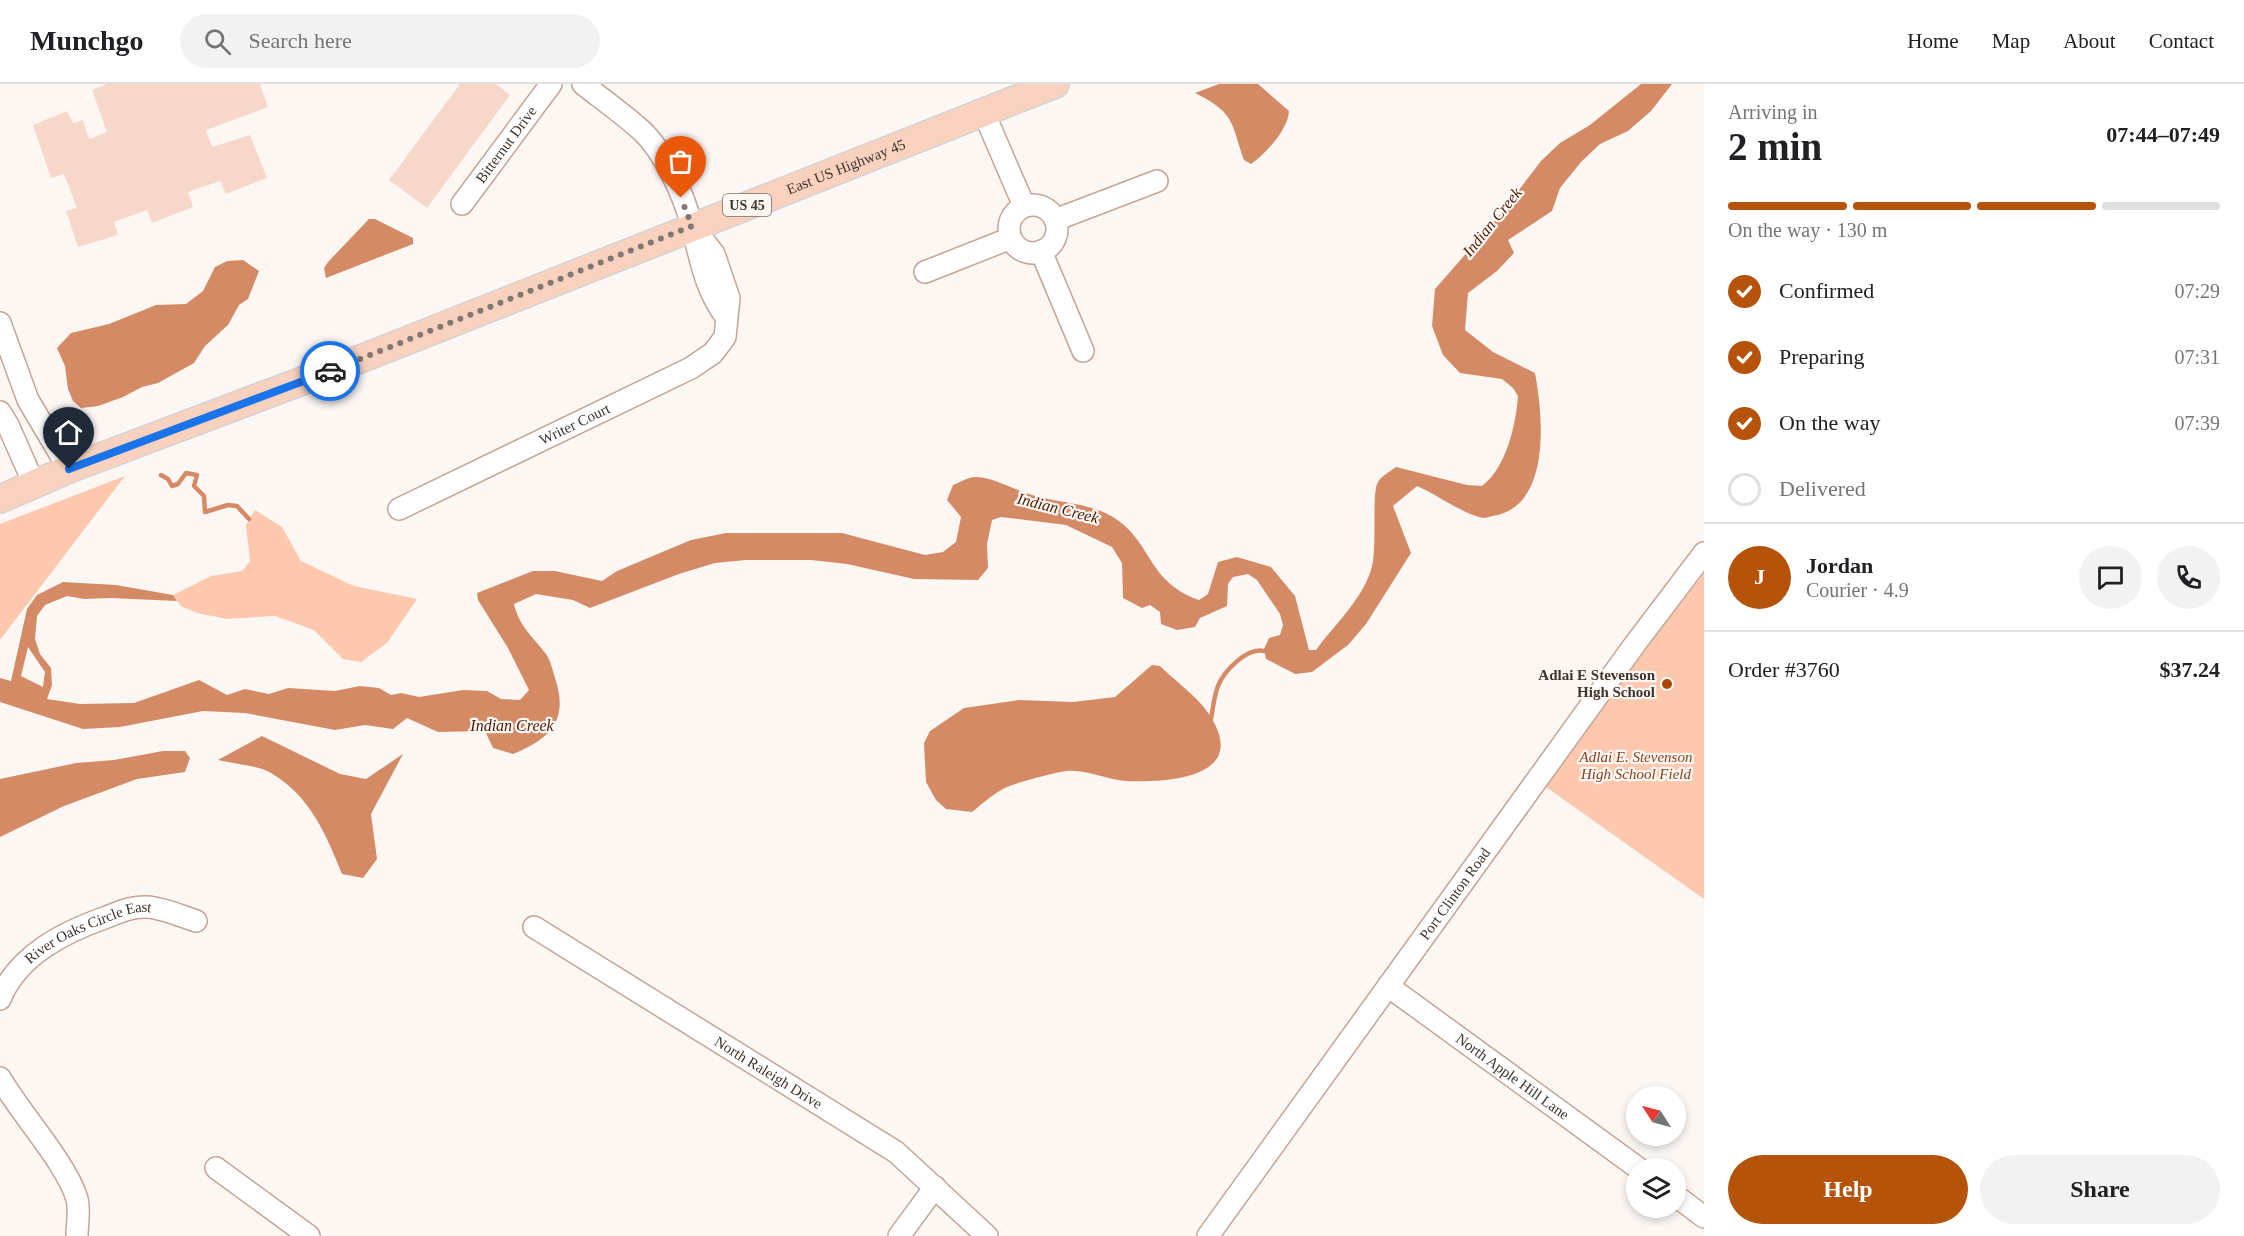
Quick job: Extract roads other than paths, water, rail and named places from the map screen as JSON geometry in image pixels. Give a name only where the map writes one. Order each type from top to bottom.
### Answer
[{"type":"main road","name":"East US Highway 45","points":[[0,499],[69,469],[363,358],[1054,84]]},
{"type":"street","name":"Bitternut Drive","points":[[462,204],[551,84]]},
{"type":"street","name":"Writer Court","points":[[399,509],[691,368],[713,353],[725,337],[726,317],[716,304],[698,259],[692,226],[667,165],[643,132],[583,84]]},
{"type":"street","points":[[984,113],[1024,206]]},
{"type":"street","points":[[1055,219],[1157,181]]},
{"type":"street","points":[[1038,205],[1046,208],[1055,219],[1056,236],[1052,243],[1041,251],[1030,253],[1022,250],[1011,238],[1009,223],[1017,210],[1024,206],[1038,205]]},
{"type":"street","points":[[925,272],[1011,238]]},
{"type":"street","points":[[1041,251],[1083,351]]},
{"type":"street","points":[[0,323],[28,400],[69,469]]},
{"type":"street","points":[[0,412],[9,425],[34,484]]},
{"type":"street","name":"Port Clinton Road","points":[[1208,1236],[1635,644],[1704,553]]},
{"type":"street","name":"River Oaks Circle East","points":[[0,999],[6,984],[30,957],[63,935],[94,921],[126,909],[147,907],[196,921]]},
{"type":"street","name":"North Raleigh Drive","points":[[534,927],[896,1152],[987,1236]]},
{"type":"street","name":"North Apple Hill Lane","points":[[1388,986],[1626,1159]]},
{"type":"street","points":[[0,1078],[14,1103],[63,1171],[77,1200],[76,1236]]},
{"type":"street","points":[[216,1168],[309,1236]]},
{"type":"street","points":[[899,1236],[935,1187]]},
{"type":"street","points":[[1686,1204],[1704,1217]]},
{"type":"water","points":[[1219,84],[1258,84],[1289,111],[1285,126],[1280,133],[1263,154],[1251,164],[1244,160],[1233,127],[1225,113],[1195,93]]},
{"type":"water","name":"Indian Creek","points":[[1641,84],[1672,84],[1651,111],[1628,131],[1600,144],[1581,162],[1560,188],[1552,211],[1508,240],[1514,253],[1497,271],[1468,293],[1465,330],[1493,352],[1535,373],[1541,433],[1535,475],[1527,493],[1515,507],[1498,515],[1484,518],[1469,513],[1417,486],[1393,506],[1411,553],[1366,624],[1348,645],[1312,672],[1295,674],[1266,659],[1264,649],[1269,638],[1280,635],[1283,625],[1280,614],[1257,580],[1248,574],[1233,577],[1228,584],[1227,606],[1200,618],[1195,627],[1177,630],[1161,624],[1160,612],[1150,605],[1142,608],[1123,598],[1122,563],[1112,547],[1066,525],[1001,517],[992,520],[987,544],[988,568],[978,580],[914,579],[847,564],[811,560],[746,560],[715,563],[679,574],[590,608],[573,600],[536,594],[514,604],[523,625],[549,660],[556,681],[560,707],[553,727],[546,735],[513,754],[493,748],[485,731],[438,732],[407,718],[393,729],[365,725],[335,730],[245,713],[203,711],[120,727],[83,729],[0,702],[0,678],[11,681],[27,609],[37,595],[63,582],[116,585],[173,595],[177,601],[84,599],[67,596],[45,605],[37,616],[35,639],[40,654],[51,668],[52,685],[47,699],[80,704],[134,703],[199,680],[227,695],[245,689],[269,694],[288,688],[335,691],[360,686],[379,688],[391,695],[401,693],[419,697],[463,690],[487,691],[501,699],[520,700],[529,690],[508,648],[478,600],[477,593],[533,571],[555,571],[602,581],[617,571],[691,540],[726,533],[842,533],[925,555],[943,552],[956,542],[961,517],[947,500],[953,485],[975,477],[989,479],[1043,498],[1099,510],[1109,515],[1130,531],[1170,584],[1199,600],[1208,594],[1218,562],[1237,557],[1271,567],[1295,596],[1309,650],[1316,650],[1354,602],[1367,581],[1373,561],[1376,488],[1381,478],[1396,467],[1467,485],[1482,486],[1503,457],[1515,420],[1518,396],[1513,388],[1502,379],[1460,373],[1443,355],[1432,326],[1435,289],[1499,216],[1541,161],[1560,143],[1590,125]],"holes":[[[28,647],[45,672],[43,687],[21,676]]]},
{"type":"water","points":[[369,219],[375,219],[413,238],[413,244],[326,278],[324,268],[328,262]]},
{"type":"water","points":[[243,260],[259,271],[248,299],[239,305],[228,325],[205,346],[194,363],[158,383],[142,387],[98,406],[81,408],[73,401],[68,389],[65,366],[57,348],[71,333],[109,324],[156,305],[186,304],[203,291],[215,267],[227,261]]},
{"type":"water","points":[[1152,665],[1160,666],[1196,698],[1206,710],[1218,732],[1220,749],[1214,762],[1202,771],[1185,777],[1145,781],[1126,781],[1074,771],[1062,772],[1005,788],[972,812],[946,809],[936,800],[926,782],[924,743],[930,731],[964,708],[1019,700],[1073,702],[1115,697]]},
{"type":"water","points":[[262,736],[340,774],[366,779],[403,754],[371,814],[377,859],[363,878],[342,874],[315,817],[285,782],[259,768],[218,760]]},
{"type":"water","points":[[163,751],[185,751],[190,758],[185,772],[137,779],[64,806],[0,837],[0,779],[76,763],[114,760]]},
{"type":"waterway","points":[[161,475],[168,479],[172,486],[178,484],[186,473],[197,475],[194,486],[204,496],[205,512],[228,505],[237,506],[249,519]]},
{"type":"waterway","points":[[1211,719],[1217,690],[1225,674],[1244,656],[1264,651]]},
{"type":"place","name":"Adlai E Stevenson High School","points":[[1667,684]]},
{"type":"park label","name":"Adlai E. Stevenson High School Field","points":[[1636,766]]}]
